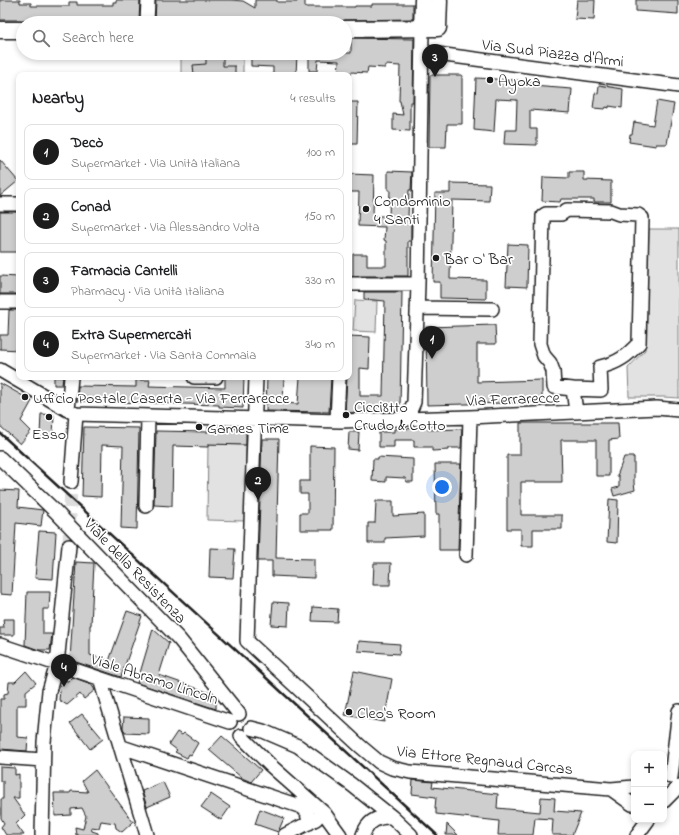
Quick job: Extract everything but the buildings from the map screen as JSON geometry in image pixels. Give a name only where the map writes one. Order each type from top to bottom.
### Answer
[{"type":"main road","points":[[422,29],[423,0]]},
{"type":"main road","points":[[352,29],[438,28],[439,0]]},
{"type":"main road","points":[[0,30],[16,30]]},
{"type":"street","points":[[147,16],[148,0]]},
{"type":"street","points":[[422,52],[438,28]]},
{"type":"street","points":[[402,419],[411,409],[414,402],[418,284],[422,29]]},
{"type":"street","name":"Via Sud Piazza d'Armi","points":[[422,52],[679,86]]},
{"type":"street","points":[[0,204],[16,204]]},
{"type":"street","points":[[567,210],[612,211],[619,214],[638,215],[642,218],[639,343],[626,357],[609,365],[600,367],[600,390],[573,389],[554,387],[553,371],[550,363],[544,356],[540,344],[543,216],[546,214],[561,214],[567,210]]},
{"type":"street","points":[[352,284],[418,284]]},
{"type":"street","points":[[0,302],[16,302]]},
{"type":"street","points":[[417,308],[492,309]]},
{"type":"street","name":"Via Ferrarecce","points":[[0,370],[16,379]]},
{"type":"street","name":"Via Ferrarecce","points":[[17,380],[72,412],[148,416],[336,420],[470,417],[657,408],[679,410]]},
{"type":"street","points":[[71,380],[71,482]]},
{"type":"street","points":[[256,380],[256,419]]},
{"type":"street","points":[[336,420],[339,380]]},
{"type":"street","points":[[573,389],[576,412]]},
{"type":"street","points":[[414,402],[426,418]]},
{"type":"street","points":[[146,506],[148,416]]},
{"type":"street","points":[[466,555],[470,417]]},
{"type":"street","name":"Via Ettore Regnaud Carcas","points":[[256,419],[247,641],[360,746],[380,762],[392,768],[410,772],[611,789],[631,787]]},
{"type":"street","name":"Viale della Resistenza","points":[[0,458],[55,511],[179,639],[235,718]]},
{"type":"street","points":[[42,835],[44,742],[49,691],[69,546]]},
{"type":"street","name":"Viale Abramo Lincoln","points":[[0,648],[54,659],[100,678],[235,718]]},
{"type":"street","points":[[100,678],[122,747],[147,835]]},
{"type":"street","points":[[667,793],[673,779],[679,710]]},
{"type":"street","points":[[241,736],[247,734],[251,728],[248,718],[242,714],[235,718],[230,725],[232,731],[237,736],[241,736],[270,765],[350,835]]},
{"type":"street","points":[[251,728],[263,731],[298,746],[352,785],[392,817],[411,835]]},
{"type":"street","points":[[122,747],[302,807],[307,812],[310,823]]},
{"type":"street","points":[[0,757],[44,760]]},
{"type":"street","points":[[611,789],[631,802]]},
{"type":"street","points":[[285,835],[310,823],[324,813]]},
{"type":"street","points":[[324,813],[340,835]]},
{"type":"street","points":[[363,835],[370,822],[383,816],[392,817]]},
{"type":"street","points":[[636,823],[637,835]]},
{"type":"street","points":[[637,835],[646,823]]},
{"type":"shaded area","points":[[181,60],[243,60],[243,72],[181,72]]},
{"type":"shaded area","points":[[649,229],[679,229],[679,398],[629,397],[628,368],[645,350]]},
{"type":"shaded area","points":[[355,300],[377,301],[376,332],[353,331]]},
{"type":"shaded area","points":[[208,444],[246,445],[245,521],[207,520]]},
{"type":"tunnel","points":[[69,546],[71,482]]},
{"type":"railway","points":[[0,433],[437,835]]},
{"type":"place","name":"Farmacia Cantelli","points":[[435,77]]},
{"type":"place","name":"Ayoka","points":[[490,80]]},
{"type":"place","name":"Condominio 4 Santi","points":[[366,209]]},
{"type":"place","name":"Bar O' Bar","points":[[436,258]]},
{"type":"place","name":"Decò","points":[[432,359]]},
{"type":"place","name":"Ufficio Postale Caserta - Via Ferrarecce","points":[[25,397]]},
{"type":"place","name":"Cicci8tto Crudo & Cotto","points":[[346,415]]},
{"type":"place","name":"Esso","points":[[49,417]]},
{"type":"place","name":"Games Time","points":[[199,427]]},
{"type":"place","name":"Conad","points":[[258,500]]},
{"type":"place","name":"Extra Supermercati","points":[[64,687]]},
{"type":"place","name":"Cleo's Room","points":[[349,712]]}]
